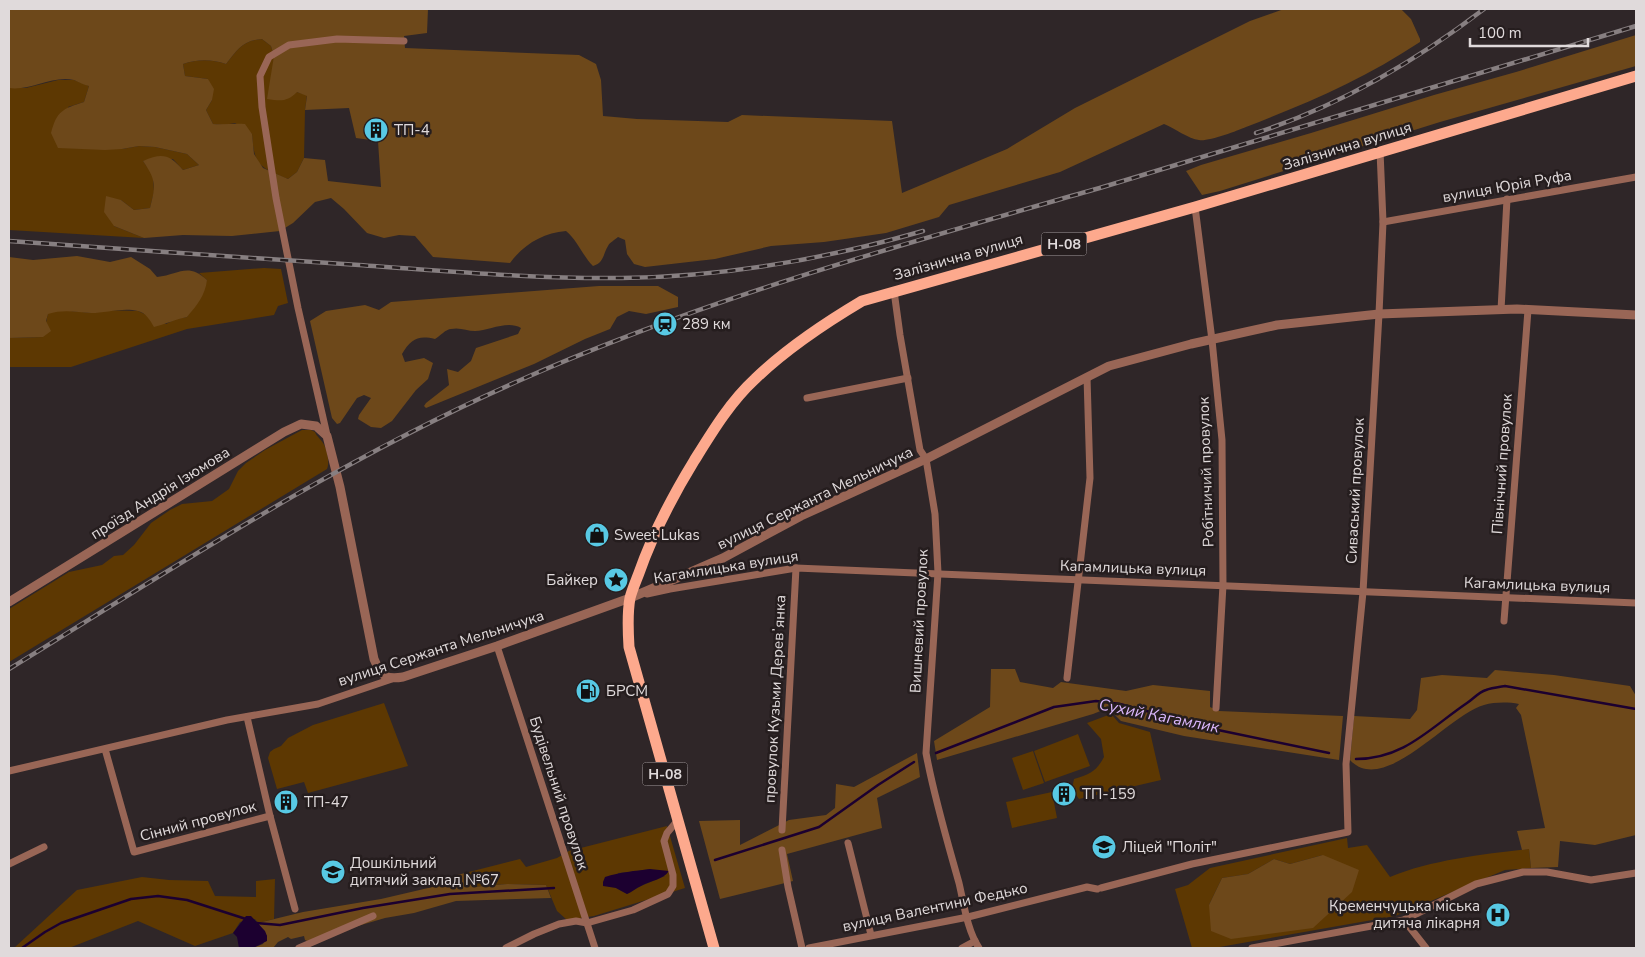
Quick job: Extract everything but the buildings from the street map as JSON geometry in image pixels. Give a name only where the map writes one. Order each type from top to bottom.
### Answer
[{"type":"main road","name":"Залізнична вулиця","points":[[630,598],[657,526],[673,495],[730,406],[755,378],[795,346],[862,301],[1195,207],[1636,76]]},
{"type":"main road","name":"Н-08","points":[[630,598],[627,623],[629,647],[714,948]]},
{"type":"street","points":[[392,679],[383,676],[374,659],[340,487],[327,436],[276,198],[262,107],[260,76],[269,57],[289,45],[338,39],[404,41]]},
{"type":"street","name":"Сиваський провулок","points":[[1348,832],[1346,764],[1363,592],[1379,314],[1383,222],[1380,151]]},
{"type":"street","name":"вулиця Юрія Руфа","points":[[1383,222],[1636,177]]},
{"type":"street","points":[[1501,310],[1507,200]]},
{"type":"street","name":"Робітничий провулок","points":[[1195,207],[1212,340],[1222,440],[1223,586],[1216,708]]},
{"type":"street","name":"Вишневий провулок","points":[[894,291],[920,450],[926,460],[935,514],[938,574],[926,753],[974,941],[980,948]]},
{"type":"street","name":"вулиця Сержанта Мельничука","points":[[9,771],[247,717],[318,704],[497,646],[630,598],[723,558],[801,516],[926,460],[1109,366],[1276,325],[1379,314],[1528,310],[1636,315]]},
{"type":"street","name":"Північний провулок","points":[[1504,621],[1528,310]]},
{"type":"street","points":[[1067,678],[1090,478],[1087,377]]},
{"type":"street","points":[[807,398],[908,378]]},
{"type":"street","name":"проїзд Андрія Ізюмова","points":[[9,602],[284,432],[301,424],[316,426],[327,436]]},
{"type":"street","name":"Кагамлицька вулиця","points":[[630,598],[670,588],[796,568],[1636,603]]},
{"type":"street","name":"провулок Кузьми Деревʼянка","points":[[782,830],[796,568]]},
{"type":"street","name":"Будівельний провулок","points":[[497,646],[595,948]]},
{"type":"street","name":"Сінний провулок","points":[[247,717],[270,816],[295,908]]},
{"type":"street","name":"Сінний провулок","points":[[105,749],[134,852],[270,816]]},
{"type":"street","points":[[506,948],[559,924],[576,921],[587,923],[633,910],[668,894],[672,891],[673,875],[664,841],[667,832],[678,820]]},
{"type":"street","name":"вулиця Валентини Федько","points":[[808,948],[968,917],[1063,892],[1087,887],[1099,888],[1192,864],[1348,832]]},
{"type":"street","points":[[848,843],[871,935]]},
{"type":"street","points":[[9,864],[44,847]]},
{"type":"street","points":[[782,850],[788,887],[802,948]]},
{"type":"street","points":[[1252,948],[1404,920],[1476,884],[1523,872],[1547,872],[1591,880],[1636,873]]},
{"type":"street","points":[[298,948],[373,916]]},
{"type":"street","points":[[1404,920],[1426,948]]},
{"type":"street","points":[[962,948],[974,941]]},
{"type":"shaded area","points":[[9,9],[428,9],[427,33],[404,36],[405,48],[579,55],[596,64],[601,80],[603,116],[728,122],[742,115],[892,121],[902,193],[1007,149],[1075,108],[1250,21],[1284,9],[1401,9],[1411,19],[1420,39],[1420,42],[1357,79],[1291,109],[1222,136],[1199,140],[1191,138],[1164,124],[1060,172],[949,205],[939,217],[886,233],[824,242],[771,246],[715,259],[645,267],[634,264],[627,254],[625,240],[618,237],[609,245],[599,263],[593,266],[566,231],[550,234],[528,245],[510,263],[433,257],[415,236],[399,235],[384,238],[367,233],[331,198],[315,202],[293,223],[280,231],[232,236],[183,235],[144,238],[114,226],[104,212],[106,196],[121,200],[134,210],[150,208],[154,183],[143,161],[160,156],[174,161],[183,170],[199,165],[187,154],[155,147],[139,146],[105,150],[58,148],[51,133],[58,115],[65,109],[84,102],[89,86],[66,79],[25,87],[9,88]],"holes":[[[262,39],[271,46],[274,56],[267,99],[284,100],[297,92],[307,96],[305,110],[349,108],[356,138],[378,141],[381,187],[328,181],[325,160],[304,158],[297,172],[288,179],[263,168],[254,154],[252,134],[245,124],[213,124],[206,110],[212,100],[214,89],[208,79],[185,76],[183,64],[204,60],[226,64],[241,47],[255,40]]]},
{"type":"shaded area","points":[[1636,35],[1636,66],[1440,122],[1220,191],[1202,195],[1186,171],[1201,165]]},
{"type":"shaded area","points":[[262,39],[271,46],[274,56],[297,92],[307,95],[304,158],[297,172],[288,179],[260,164],[255,153],[252,134],[235,123],[213,124],[206,110],[212,100],[208,79],[185,76],[183,64],[204,60],[226,64],[237,50],[245,44]]},
{"type":"shaded area","points":[[58,80],[74,80],[89,86],[84,102],[68,107],[89,149],[155,147],[187,154],[199,165],[183,170],[173,159],[143,161],[153,175],[154,192],[150,208],[134,210],[121,200],[114,226],[144,238],[9,230],[9,88],[26,88]]},
{"type":"shaded area","points":[[77,256],[110,262],[131,257],[150,269],[157,277],[183,271],[194,272],[207,280],[206,286],[200,300],[187,317],[154,327],[146,315],[132,310],[91,313],[70,311],[48,314],[46,321],[51,331],[43,337],[9,338],[9,257],[33,260]]},
{"type":"shaded area","points":[[264,268],[281,269],[288,303],[278,306],[274,315],[187,329],[71,367],[9,367],[9,338],[43,337],[48,313],[59,310],[93,313],[104,310],[138,311],[166,324],[176,319],[187,317],[207,280],[199,273]]},
{"type":"shaded area","points":[[599,286],[658,286],[678,297],[678,307],[646,314],[629,311],[617,317],[610,329],[534,364],[426,408],[424,406],[426,403],[449,385],[447,369],[458,372],[471,361],[476,348],[518,334],[521,328],[504,325],[480,331],[454,329],[447,330],[435,339],[419,338],[412,342],[402,354],[405,362],[424,358],[433,363],[428,379],[416,390],[392,421],[381,428],[371,427],[358,419],[371,398],[364,395],[357,398],[340,423],[337,424],[332,418],[310,321],[326,311],[365,305],[379,310],[391,302]]},
{"type":"shaded area","points":[[302,430],[315,432],[323,443],[328,456],[327,469],[9,662],[9,609],[69,572],[102,565],[114,556],[123,555],[134,545],[151,523],[170,510],[182,504],[212,501],[229,489],[238,471],[246,463],[265,450]]},
{"type":"shaded area","points":[[991,669],[1015,669],[1020,682],[1053,688],[1061,682],[1126,691],[1153,685],[1210,691],[1210,707],[1219,711],[1343,716],[1339,760],[1184,736],[1121,721],[1108,708],[937,760],[934,741],[990,707]]},
{"type":"shaded area","points":[[1495,670],[1554,675],[1630,686],[1636,696],[1636,835],[1595,845],[1560,841],[1558,867],[1531,868],[1529,849],[1522,850],[1517,831],[1545,828],[1521,715],[1516,708],[1519,704],[1493,703],[1470,711],[1417,750],[1398,761],[1380,768],[1364,769],[1350,760],[1354,716],[1410,719],[1417,710],[1421,678],[1442,675],[1487,678]]},
{"type":"shaded area","points":[[384,703],[408,766],[308,793],[304,782],[277,789],[268,758],[270,752],[281,746],[288,738],[313,725]]},
{"type":"shaded area","points":[[1111,714],[1119,723],[1150,732],[1161,780],[1079,799],[1072,789],[1074,779],[1092,772],[1104,757],[1101,739],[1087,723]]},
{"type":"shaded area","points":[[1078,734],[1090,766],[1045,782],[1034,751]]},
{"type":"shaded area","points":[[1033,751],[1044,783],[1023,790],[1012,758]]},
{"type":"shaded area","points":[[917,753],[920,777],[877,798],[882,828],[787,854],[793,881],[720,899],[699,821],[740,820],[740,845],[789,820],[826,815],[835,808],[836,784],[854,787]]},
{"type":"shaded area","points":[[1052,792],[1057,818],[1012,828],[1006,802]]},
{"type":"shaded area","points":[[667,826],[685,888],[594,916],[567,920],[557,911],[546,885],[507,884],[472,887],[465,873],[520,859],[526,867],[557,858],[569,851]],"holes":[[[650,869],[665,876],[627,894],[616,888],[618,873]]]},
{"type":"shaded area","points":[[1347,838],[1348,848],[1367,845],[1390,877],[1440,862],[1529,849],[1531,868],[1505,870],[1395,916],[1214,948],[1192,948],[1175,889],[1188,885],[1210,868]],"holes":[[[1323,855],[1209,905],[1222,878],[1248,874],[1274,859],[1290,864]]]},
{"type":"shaded area","points":[[1323,855],[1359,870],[1352,892],[1313,928],[1231,939],[1211,931],[1209,905],[1222,878],[1248,874],[1274,859],[1290,864]]},
{"type":"shaded area","points":[[650,869],[669,871],[664,876],[627,894],[616,888],[603,886],[605,877]]},
{"type":"shaded area","points":[[465,873],[473,887],[507,884],[546,885],[551,898],[456,901],[414,913],[385,918],[307,941],[304,936],[291,939],[288,937],[278,942],[273,948],[253,948],[263,944],[267,936],[258,923],[303,912],[381,899],[441,885],[441,879]]},
{"type":"shaded area","points":[[142,877],[208,881],[215,896],[256,897],[256,881],[275,879],[274,919],[258,923],[255,919],[240,922],[233,933],[195,946],[138,921],[69,948],[14,948],[77,890]]},
{"type":"shaded area","points":[[246,916],[251,916],[265,931],[267,941],[253,948],[239,948],[237,937],[233,933]]},
{"type":"waterway","name":"Сухий Кагамлик","points":[[1356,759],[1373,758],[1402,748],[1428,732],[1481,692],[1488,689],[1505,686],[1636,709]]},
{"type":"waterway","name":"Сухий Кагамлик","points":[[936,753],[1054,707],[1096,701],[1120,704],[1218,730],[1329,753]]},
{"type":"waterway","name":"Сухий Кагамлик","points":[[715,860],[819,827],[914,762]]},
{"type":"waterway","name":"Сухий Кагамлик","points":[[256,923],[280,925],[363,908],[450,894],[554,888]]},
{"type":"waterway","name":"Сухий Кагамлик","points":[[22,948],[61,923],[131,899],[158,896],[187,900],[246,919]]},
{"type":"railway","points":[[1256,133],[1317,110],[1347,96],[1431,47],[1484,9]]},
{"type":"railway","points":[[9,669],[195,554],[321,481],[450,413],[516,382],[588,352],[660,324],[806,274],[1636,26]]},
{"type":"railway","points":[[9,241],[491,274],[622,278],[698,274],[774,265],[849,250],[923,231]]},
{"type":"place","name":"ТП-4","points":[[376,130]]},
{"type":"place","name":"289 км","points":[[665,324]]},
{"type":"place","name":"Sweet Lukas","points":[[597,535]]},
{"type":"place","name":"Байкер","points":[[616,580]]},
{"type":"place","name":"БРСМ","points":[[588,691]]},
{"type":"place","name":"ТП-159","points":[[1064,794]]},
{"type":"place","name":"ТП-47","points":[[286,802]]},
{"type":"place","name":"Ліцей \"Політ\"","points":[[1104,847]]},
{"type":"place","name":"Дошкільний дитячий заклад №67","points":[[333,872]]},
{"type":"place","name":"Кременчуцька міська дитяча лікарня","points":[[1498,915]]}]
